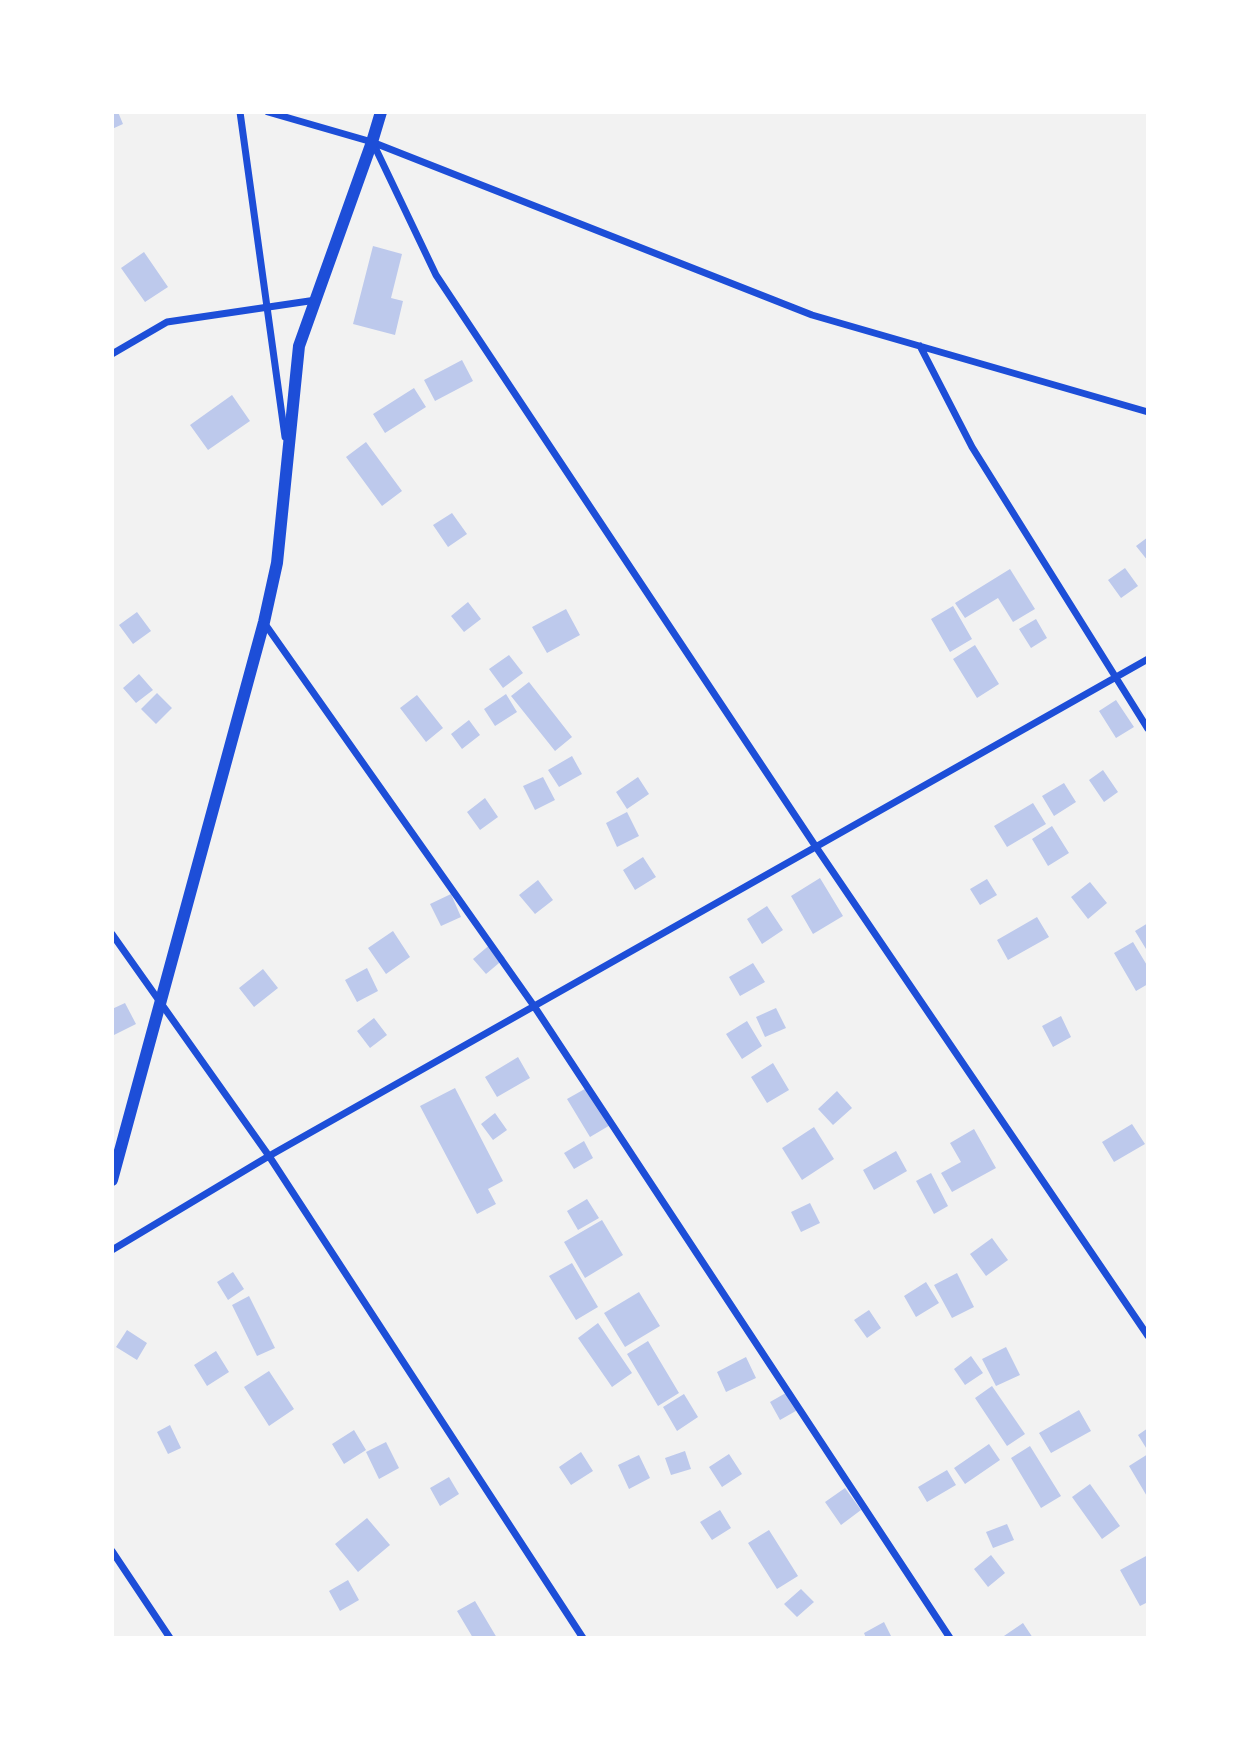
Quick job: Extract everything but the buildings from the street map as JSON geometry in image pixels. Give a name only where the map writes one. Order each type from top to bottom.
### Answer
[{"type":"street","points":[[240,112],[288,455]]},
{"type":"street","points":[[268,112],[372,142],[812,315],[1148,412]]},
{"type":"street","points":[[112,1180],[264,622],[277,562],[299,346],[381,112]]},
{"type":"street","points":[[372,142],[436,275],[816,847],[1148,1336]]},
{"type":"street","points":[[112,354],[167,322],[316,300]]},
{"type":"street","points":[[920,346],[972,447],[1148,729]]},
{"type":"street","points":[[264,622],[534,1006],[950,1638]]},
{"type":"street","points":[[112,1250],[268,1156],[1148,659]]},
{"type":"street","points":[[112,934],[268,1156],[583,1638]]},
{"type":"street","points":[[112,1551],[170,1638]]}]
